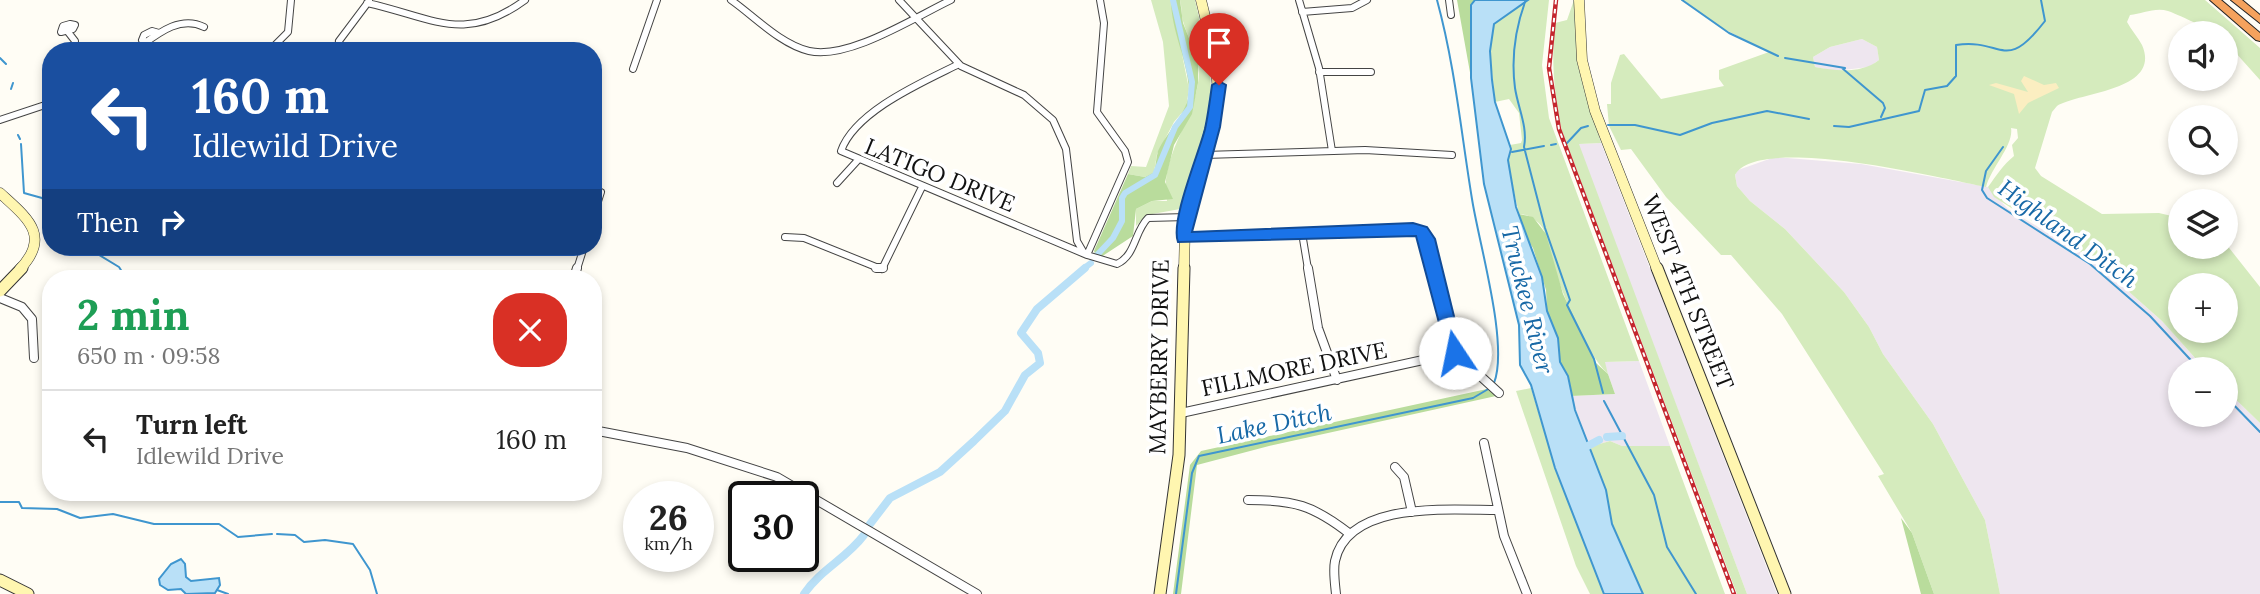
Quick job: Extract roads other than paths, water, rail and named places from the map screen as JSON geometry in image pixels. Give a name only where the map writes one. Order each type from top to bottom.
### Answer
[{"type":"highway","points":[[2215,0],[2260,38]]},
{"type":"highway","points":[[2236,0],[2260,20]]},
{"type":"main road","name":"MAYBERRY DRIVE","points":[[1160,594],[1178,470],[1184,238],[1187,217],[1215,117],[1219,85],[1201,0]]},
{"type":"main road","name":"WEST 4TH STREET","points":[[1579,0],[1582,60],[1595,111],[1785,594]]},
{"type":"main road","points":[[0,193],[31,221],[36,235],[29,260],[0,291]]},
{"type":"main road","points":[[0,580],[26,594]]},
{"type":"street","points":[[278,42],[288,32],[291,0]]},
{"type":"street","points":[[339,41],[368,1],[444,26],[461,27],[496,20],[525,0]]},
{"type":"street","points":[[633,69],[657,0]]},
{"type":"street","points":[[731,0],[800,47],[818,52],[852,44],[951,0]]},
{"type":"street","points":[[899,0],[959,64],[1024,95],[1047,114],[1057,127],[1066,149],[1077,241],[1087,255]]},
{"type":"street","points":[[1087,255],[1128,162],[1125,151],[1097,112],[1104,23],[1100,0]]},
{"type":"street","points":[[1298,0],[1320,72],[1332,151]]},
{"type":"street","points":[[1302,12],[1352,8],[1367,0]]},
{"type":"street","points":[[1449,0],[1451,15]]},
{"type":"street","points":[[148,42],[142,40],[144,35],[152,31],[159,33],[184,23],[197,22],[204,27]]},
{"type":"street","points":[[68,32],[75,42]]},
{"type":"street","name":"LATIGO DRIVE","points":[[959,64],[892,100],[846,138],[841,151],[1105,262],[1124,261],[1134,250],[1142,225],[1147,219],[1187,217]]},
{"type":"street","points":[[1320,72],[1371,72]]},
{"type":"street","points":[[0,120],[42,106]]},
{"type":"street","points":[[1205,155],[1332,151],[1452,155]]},
{"type":"street","points":[[837,183],[858,160]]},
{"type":"street","points":[[785,237],[804,238],[882,270],[922,187]]},
{"type":"street","points":[[1184,238],[1422,231],[1427,239],[1455,353],[1499,393]]},
{"type":"street","points":[[1302,233],[1318,328],[1337,380]]},
{"type":"street","points":[[0,298],[22,305],[32,314],[35,327],[34,358]]},
{"type":"street","name":"FILLMORE DRIVE","points":[[1181,412],[1455,353]]},
{"type":"street","points":[[602,431],[685,445],[749,465],[777,477],[977,594]]},
{"type":"street","points":[[1484,443],[1497,510],[1510,555],[1527,594]]},
{"type":"street","points":[[1395,467],[1404,477],[1412,512]]},
{"type":"street","points":[[1248,500],[1306,503],[1321,510],[1350,534]]},
{"type":"street","points":[[1336,594],[1335,562],[1350,534],[1359,525],[1380,515],[1497,510]]},
{"type":"water","name":"Truckee River","points":[[1475,0],[1528,0],[1494,24],[1490,51],[1495,102],[1511,149],[1508,160],[1516,207],[1542,277],[1547,311],[1558,338],[1560,362],[1568,376],[1575,410],[1606,490],[1612,524],[1643,594],[1604,594],[1555,468],[1531,385],[1520,365],[1519,325],[1484,184],[1471,78],[1471,5]]},
{"type":"water","points":[[181,559],[185,564],[186,577],[191,581],[219,578],[220,585],[215,593],[186,594],[181,589],[168,590],[160,585],[159,579],[171,564]]},
{"type":"waterway","points":[[1097,255],[1113,238],[1122,221],[1122,198],[1125,193],[1155,175],[1175,127],[1190,107],[1192,82],[1173,0]]},
{"type":"waterway","name":"Lake Ditch","points":[[1437,0],[1453,74],[1472,199],[1491,293],[1498,344],[1498,366],[1494,383]]},
{"type":"waterway","name":"Highland Ditch","points":[[1682,0],[1729,33],[1778,56]]},
{"type":"waterway","points":[[1834,126],[1849,127],[1919,111],[1925,90],[1947,86],[1956,76],[1956,45],[1972,44],[2003,50],[2021,46],[2045,21],[2041,0]]},
{"type":"waterway","points":[[1525,2],[1516,34],[1513,66],[1525,132],[1525,150]]},
{"type":"waterway","points":[[0,58],[6,64]]},
{"type":"waterway","name":"Highland Ditch","points":[[1785,58],[1845,68]]},
{"type":"waterway","points":[[1842,68],[1883,103],[1885,108],[1881,117]]},
{"type":"waterway","points":[[11,89],[13,83]]},
{"type":"waterway","points":[[1608,125],[1635,125],[1680,135],[1712,123],[1767,111],[1809,119]]},
{"type":"waterway","points":[[1567,143],[1581,128],[1588,126]]},
{"type":"waterway","points":[[18,135],[20,139]]},
{"type":"waterway","points":[[21,144],[24,193],[42,198]]},
{"type":"waterway","points":[[1551,145],[1556,144]]},
{"type":"waterway","points":[[1525,150],[1544,146]]},
{"type":"waterway","name":"Highland Ditch","points":[[2003,147],[1986,171],[1982,190],[1987,198],[2090,264],[2150,316],[2188,357]]},
{"type":"waterway","points":[[1512,152],[1525,150]]},
{"type":"waterway","points":[[1525,150],[1545,228],[1570,300],[1567,305],[1594,359],[1603,393]]},
{"type":"waterway","points":[[101,256],[121,270]]},
{"type":"waterway","points":[[1083,269],[1091,263]]},
{"type":"waterway","points":[[870,524],[890,498],[940,472],[1005,411],[1025,375],[1040,363],[1038,353],[1021,333],[1037,309],[1085,268]]},
{"type":"waterway","name":"Lake Ditch","points":[[1176,594],[1192,473],[1199,456],[1473,398],[1490,388]]},
{"type":"waterway","points":[[1604,401],[1654,495],[1667,547],[1696,594]]},
{"type":"waterway","name":"Highland Ditch","points":[[2238,409],[2260,432]]},
{"type":"waterway","points":[[1607,437],[1622,436]]},
{"type":"waterway","points":[[1582,449],[1599,440]]},
{"type":"waterway","points":[[0,502],[19,502],[22,508],[57,509],[80,518],[113,514],[154,524],[219,524],[238,537],[272,534]]},
{"type":"waterway","points":[[277,534],[295,535],[304,542],[325,540],[353,544],[370,570],[377,594]]},
{"type":"waterway","points":[[804,594],[864,535]]},
{"type":"waterway","points":[[217,590],[228,594]]},
{"type":"railway","points":[[1556,0],[1549,68],[1559,129],[1734,594]]}]
